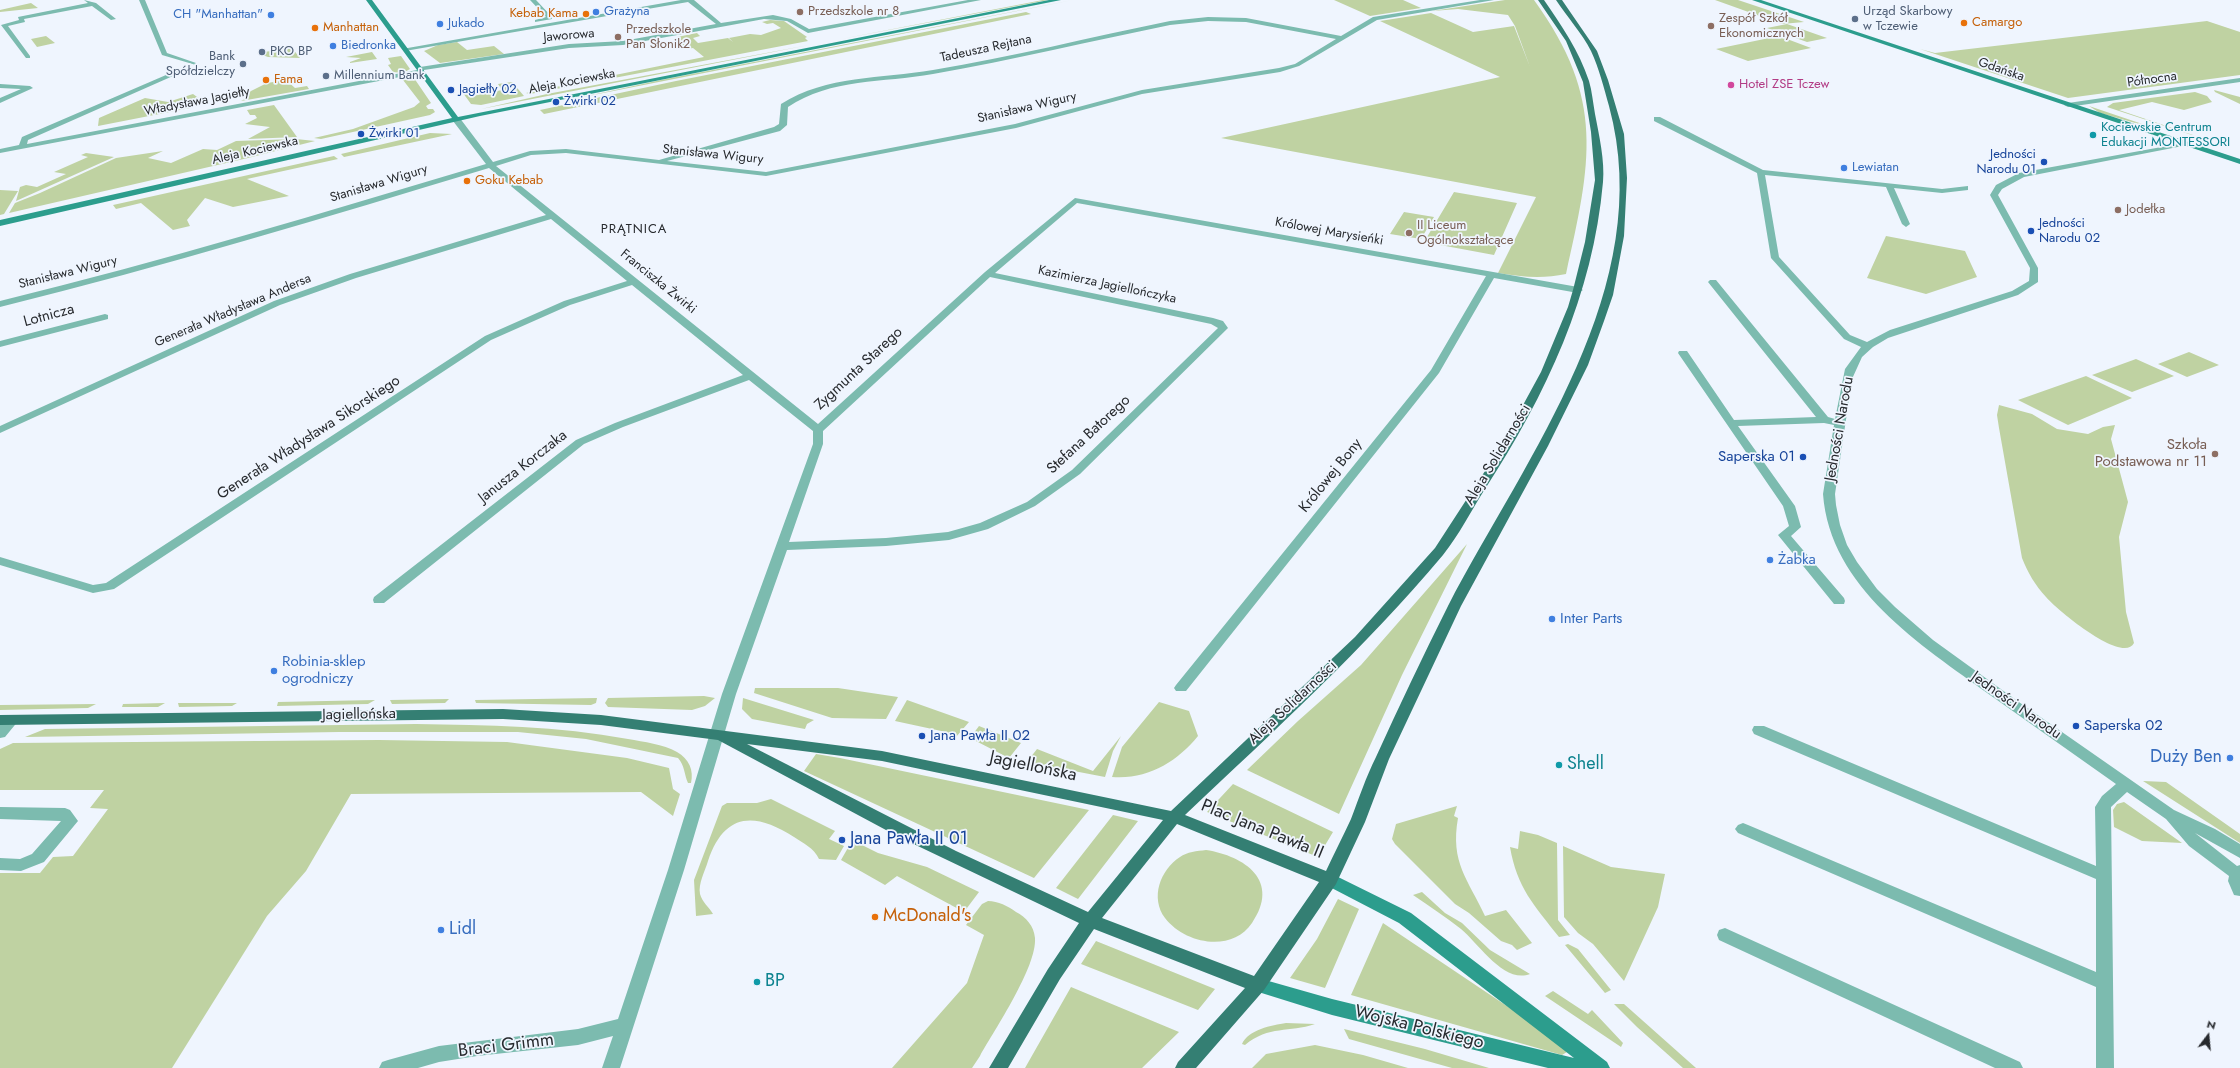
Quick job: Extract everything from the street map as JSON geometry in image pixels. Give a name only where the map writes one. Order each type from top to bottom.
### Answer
[{"type":"main road","name":"Aleja Solidarności","points":[[1174,817],[1360,640],[1440,550],[1504,451],[1546,372],[1573,307],[1578,290],[1589,242],[1599,180],[1595,132],[1586,82],[1569,41],[1541,0]]},
{"type":"main road","points":[[1330,879],[1357,822],[1382,759],[1455,606],[1542,446],[1583,365],[1608,295],[1620,236],[1623,178],[1620,134],[1605,80],[1594,51],[1559,0]]},
{"type":"main road","name":"Jagiellońska","points":[[6,720],[503,714],[601,720],[882,756],[1174,817]]},
{"type":"main road","name":"Jagiellońska","points":[[717,735],[868,815],[1090,921]]},
{"type":"main road","points":[[998,1068],[1054,974],[1090,921],[1174,817]]},
{"type":"main road","name":"Plac Jana Pawła II","points":[[1174,817],[1330,879],[1258,985]]},
{"type":"main road","points":[[1090,921],[1258,985],[1184,1068]]},
{"type":"street","points":[[87,0],[113,19]]},
{"type":"street","points":[[142,0],[164,54],[194,64]]},
{"type":"street","name":"Franciszka Żwirki","points":[[369,0],[490,164],[818,430]]},
{"type":"street","points":[[403,46],[550,18],[533,0]]},
{"type":"street","points":[[636,0],[647,8]]},
{"type":"street","points":[[403,46],[690,0],[714,17],[720,25]]},
{"type":"street","points":[[808,31],[978,0]]},
{"type":"street","name":"Aleja Kociewska","points":[[0,223],[456,119],[1058,0]]},
{"type":"street","name":"Stanisława Wigury","points":[[0,304],[102,279],[237,241],[530,153],[552,151],[766,174],[1016,126],[1142,92],[1280,70],[1297,65],[1375,18],[1491,0]]},
{"type":"street","name":"Gdańska","points":[[1755,0],[2240,162]]},
{"type":"street","points":[[28,57],[4,25],[23,21],[20,18],[94,4]]},
{"type":"street","name":"Jaworowa","points":[[420,70],[569,46],[623,43],[761,18],[788,20],[821,39]]},
{"type":"street","name":"Tadeusza Rejtana","points":[[659,162],[777,129],[783,125],[784,106],[802,94],[828,87],[931,72],[1170,23],[1208,19],[1246,20],[1344,38]]},
{"type":"street","points":[[814,48],[821,39],[844,42]]},
{"type":"street","name":"Władysława Jagiełły","points":[[0,150],[420,70]]},
{"type":"street","points":[[22,147],[26,139],[180,71]]},
{"type":"street","name":"Północna","points":[[2068,105],[2240,80]]},
{"type":"street","points":[[0,86],[30,88],[0,101]]},
{"type":"street","points":[[1657,119],[1761,172],[1949,191],[1965,188]]},
{"type":"street","name":"Jedności Narodu","points":[[2189,144],[2022,175],[2000,186],[1994,195],[2034,268],[2035,273],[2033,282],[2015,293],[1900,330],[1867,346],[1861,351],[1851,366],[1829,494],[1831,518],[1845,554],[1878,598],[1941,654],[2169,814],[2210,833],[2240,852]]},
{"type":"street","points":[[1761,172],[1775,258],[1847,337],[1867,346]]},
{"type":"street","points":[[1888,186],[1906,224]]},
{"type":"street","name":"Królowej Marysieńki","points":[[1075,200],[1578,290]]},
{"type":"street","name":"Zygmunta Starego","points":[[625,1025],[676,870],[730,694],[818,444],[818,430],[988,274],[1075,200]]},
{"type":"street","name":"Generała Władysława Andersa","points":[[0,430],[277,303],[353,276],[553,216]]},
{"type":"street","name":"Kazimierza Jagiellończyka","points":[[988,274],[1220,323]]},
{"type":"street","name":"Królowej Bony","points":[[1181,688],[1435,371],[1492,274]]},
{"type":"street","name":"Generała Władysława Sikorskiego","points":[[0,561],[93,589],[110,586],[488,338],[567,304],[635,281]]},
{"type":"street","points":[[1713,282],[1824,420]]},
{"type":"street","name":"Lotnicza","points":[[0,344],[105,317]]},
{"type":"street","name":"Stefana Batorego","points":[[782,546],[886,542],[949,536],[984,526],[1031,504],[1076,472],[1223,328],[1220,323]]},
{"type":"street","points":[[1683,353],[1789,506],[1795,527],[1784,534],[1839,601]]},
{"type":"street","name":"Janusza Korczaka","points":[[379,600],[580,442],[701,393],[750,376]]},
{"type":"street","points":[[1731,423],[1824,420],[1840,423]]},
{"type":"street","points":[[0,732],[6,720]]},
{"type":"street","points":[[1759,730],[2104,876]]},
{"type":"street","points":[[2105,1068],[2103,807],[2107,800],[2127,784]]},
{"type":"street","points":[[0,813],[65,814],[70,821],[38,858],[21,865],[0,864]]},
{"type":"street","name":"Jedności Narodu","points":[[2169,814],[2194,842],[2239,872]]},
{"type":"street","points":[[1743,829],[2104,983]]},
{"type":"street","points":[[2239,872],[2236,881],[2240,890]]},
{"type":"street","points":[[1330,879],[1405,918],[1601,1068]]},
{"type":"street","points":[[1725,934],[2014,1068]]},
{"type":"street","name":"Wojska Polskiego","points":[[1258,985],[1332,1007],[1581,1068]]},
{"type":"street","points":[[611,1068],[625,1025]]},
{"type":"street","name":"Braci Grimm","points":[[388,1068],[439,1054],[477,1048],[578,1038],[625,1025]]},
{"type":"green space","points":[[1048,0],[841,39],[1017,5]]},
{"type":"green space","points":[[1073,0],[578,98],[661,80]]},
{"type":"green space","points":[[1334,0],[1403,0],[1421,8],[1370,16]]},
{"type":"green space","points":[[1505,0],[1534,0],[1557,36],[1573,69],[1582,101],[1586,132],[1586,165],[1582,198],[1566,274],[1549,277],[1532,277],[1498,273],[1536,197],[1221,138],[1500,77],[1380,21],[1431,13],[1473,32],[1514,26],[1530,67],[1515,26],[1508,15],[1458,9],[1432,11]]},
{"type":"green space","points":[[1715,0],[1738,0],[1804,22],[1782,24]]},
{"type":"green space","points":[[31,3],[38,8],[0,12],[0,10]]},
{"type":"green space","points":[[1026,12],[1031,14],[544,114],[540,110],[676,81]]},
{"type":"green space","points":[[770,20],[784,21],[807,37],[805,38],[808,41],[530,94],[526,93],[704,57],[693,48],[686,49],[677,37],[697,33],[700,36],[693,38],[698,43],[728,38],[733,42],[729,38],[750,34],[761,35],[781,28],[773,23],[767,24],[762,22]]},
{"type":"green space","points":[[2207,21],[2240,32],[2240,75],[2068,98],[1920,49],[1935,53]]},
{"type":"green space","points":[[1787,24],[1827,38],[1807,42],[1767,28]]},
{"type":"green space","points":[[46,36],[55,43],[37,47],[31,39]]},
{"type":"green space","points":[[1779,36],[1811,48],[1748,61],[1716,49]]},
{"type":"green space","points":[[457,42],[467,50],[494,46],[504,54],[440,63],[424,51],[438,45]]},
{"type":"green space","points":[[809,45],[481,109],[547,94]]},
{"type":"green space","points":[[292,48],[300,58],[268,57],[257,53]]},
{"type":"green space","points":[[372,52],[377,59],[350,63],[361,58],[346,57]]},
{"type":"green space","points":[[401,56],[410,69],[403,73],[393,72],[388,65],[391,64],[388,58]]},
{"type":"green space","points":[[414,78],[431,103],[426,106],[428,109],[433,109],[435,112],[430,115],[321,139],[314,138],[353,129],[414,107],[420,102],[403,80]]},
{"type":"green space","points":[[286,80],[295,88],[307,86],[309,89],[241,101],[249,97],[247,93],[267,83]]},
{"type":"green space","points":[[512,82],[524,96],[481,105],[471,104],[463,93],[470,92],[473,96],[502,90],[498,84]]},
{"type":"green space","points":[[2214,90],[2240,97],[2240,104],[2215,92]]},
{"type":"green space","points":[[2195,92],[2207,96],[2212,102],[2184,110],[2152,102],[2119,110],[2193,135],[2107,107],[2113,103]]},
{"type":"green space","points":[[193,94],[200,99],[190,108],[98,126],[99,118],[145,98],[168,102]]},
{"type":"green space","points":[[274,105],[297,137],[248,139],[270,127],[245,124],[257,118],[255,115],[250,115],[247,110]]},
{"type":"green space","points":[[2089,106],[2160,130],[2100,113]]},
{"type":"green space","points":[[430,133],[452,134],[344,157],[341,154]]},
{"type":"green space","points":[[296,139],[315,141],[248,158],[9,213],[15,203],[116,158],[163,151],[148,158],[171,163],[203,149],[217,150],[236,141]]},
{"type":"green space","points":[[86,153],[114,157],[16,201],[20,187],[26,185],[37,187],[66,174],[54,172],[88,157],[81,155]]},
{"type":"green space","points":[[334,156],[338,159],[247,179],[289,196],[233,207],[205,198],[187,220],[190,226],[173,230],[141,203],[116,209],[113,205]]},
{"type":"green space","points":[[0,190],[18,191],[4,214],[0,215]]},
{"type":"green space","points":[[1454,192],[1517,203],[1494,255],[1424,242]]},
{"type":"green space","points":[[1404,212],[1434,217],[1421,239],[1390,234]]},
{"type":"green space","points":[[1886,236],[1965,251],[1977,277],[1926,294],[1867,278]]},
{"type":"green space","points":[[2189,352],[2219,365],[2187,377],[2158,364]]},
{"type":"green space","points":[[2136,359],[2174,376],[2132,392],[2092,375]]},
{"type":"green space","points":[[2086,376],[2132,398],[2068,425],[2018,400]]},
{"type":"green space","points":[[1999,405],[2032,414],[2057,429],[2088,434],[2103,427],[2115,425],[2111,439],[2128,502],[2119,537],[2126,612],[2134,643],[2127,648],[2117,647],[2104,641],[2075,623],[2046,597],[2029,574],[2022,558],[1997,415]]},
{"type":"green space","points":[[1467,544],[1402,675],[1339,814],[1247,770],[1298,721],[1361,665]]},
{"type":"green space","points":[[755,688],[838,688],[898,697],[886,719],[832,718],[754,693]]},
{"type":"green space","points":[[704,696],[715,698],[705,706],[692,710],[608,707],[605,703],[608,698]]},
{"type":"green space","points":[[597,698],[596,703],[591,705],[476,703],[475,700]]},
{"type":"green space","points":[[743,698],[814,720],[807,724],[805,729],[752,719],[742,709]]},
{"type":"green space","points":[[449,699],[445,703],[392,704],[390,700]]},
{"type":"green space","points":[[375,700],[368,704],[277,706],[278,702]]},
{"type":"green space","points":[[907,700],[969,722],[956,737],[946,732],[895,721]]},
{"type":"green space","points":[[1159,702],[1189,711],[1198,736],[1181,754],[1160,767],[1137,776],[1112,777],[1122,747]]},
{"type":"green space","points":[[165,703],[158,707],[122,707],[123,704]]},
{"type":"green space","points":[[178,703],[237,703],[232,706],[179,707]]},
{"type":"green space","points":[[96,704],[88,708],[0,710],[0,705]]},
{"type":"green space","points":[[416,724],[496,726],[575,731],[653,744],[672,749],[685,758],[691,769],[691,783],[688,783],[683,767],[678,758],[586,739],[518,732],[339,732],[25,737],[45,729]]},
{"type":"green space","points":[[979,726],[1021,743],[1009,758],[970,738]]},
{"type":"green space","points":[[1121,736],[1113,751],[1105,777],[1027,762],[1037,749],[1093,771]]},
{"type":"green space","points":[[379,740],[507,742],[627,758],[669,768],[673,789],[680,794],[673,816],[641,792],[351,794],[306,871],[267,916],[172,1068],[0,1068],[0,873],[40,873],[53,857],[73,856],[108,809],[90,808],[104,790],[0,790],[0,749],[13,743]]},
{"type":"green space","points":[[816,754],[1089,810],[1034,878],[804,771]]},
{"type":"green space","points":[[2143,781],[2166,782],[2240,834],[2240,843]]},
{"type":"green space","points":[[1233,784],[1333,832],[1318,857],[1207,812]]},
{"type":"green space","points":[[771,799],[835,831],[829,839],[844,846],[836,860],[819,859],[808,846],[766,823],[742,821],[732,825],[723,833],[715,845],[700,886],[702,900],[713,914],[696,916],[694,880],[722,806],[727,803],[757,803]]},
{"type":"green space","points":[[2124,802],[2182,843],[2142,841],[2114,827],[2113,810],[2117,804]]},
{"type":"green space","points":[[1457,806],[1454,816],[1458,818],[1456,847],[1459,859],[1467,881],[1485,916],[1506,910],[1532,943],[1517,950],[1512,945],[1501,941],[1469,913],[1455,904],[1395,844],[1392,839],[1396,824]]},
{"type":"green space","points":[[1113,815],[1138,821],[1078,899],[1056,888]]},
{"type":"green space","points":[[1520,831],[1538,835],[1557,843],[1558,920],[1570,935],[1559,937],[1534,905],[1522,885],[1517,874],[1510,847],[1518,849]]},
{"type":"green space","points":[[854,841],[878,853],[927,867],[979,892],[964,912],[897,876],[885,885],[841,860],[849,846]]},
{"type":"green space","points":[[1563,846],[1611,867],[1665,874],[1658,907],[1624,981],[1593,944],[1578,933],[1564,917]]},
{"type":"green space","points":[[1206,850],[1234,858],[1254,873],[1260,883],[1263,895],[1260,908],[1252,923],[1233,939],[1208,942],[1184,934],[1165,918],[1158,902],[1159,885],[1167,869],[1180,857],[1186,854]]},
{"type":"green space","points":[[1422,892],[1445,913],[1462,923],[1490,950],[1530,974],[1520,976],[1501,968],[1492,961],[1461,929],[1413,895]]},
{"type":"green space","points":[[1338,899],[1359,909],[1325,988],[1290,978],[1317,939]]},
{"type":"green space","points":[[988,901],[1003,904],[1023,916],[1029,922],[1035,938],[1034,950],[1029,965],[1005,1014],[972,1068],[892,1068],[967,983],[984,935],[966,925],[982,904]]},
{"type":"green space","points":[[1383,923],[1568,1047],[1567,1052],[1562,1055],[1351,995]]},
{"type":"green space","points":[[1096,941],[1215,989],[1198,1010],[1081,964]]},
{"type":"green space","points":[[1568,944],[1578,949],[1611,990],[1605,993],[1565,945]]},
{"type":"green space","points":[[1071,987],[1179,1032],[1142,1068],[1025,1068]]},
{"type":"green space","points":[[1553,991],[1588,1014],[1592,1010],[1623,1043],[1621,1047],[1545,996]]},
{"type":"green space","points":[[1614,1004],[1624,1004],[1696,1068],[1683,1068],[1637,1027]]},
{"type":"green space","points":[[1286,1023],[1315,1024],[1306,1027],[1271,1032],[1254,1039],[1245,1045],[1242,1044],[1249,1035],[1261,1029]]},
{"type":"green space","points":[[1344,1029],[1425,1049],[1489,1068],[1452,1068],[1349,1039]]},
{"type":"green space","points":[[1315,1045],[1363,1055],[1408,1068],[1252,1068],[1266,1054]]},
{"type":"place","name":"Grażyna","points":[[596,12]]},
{"type":"place","name":"Przedszkole nr 8","points":[[800,12]]},
{"type":"place","name":"Kebab Kama","points":[[586,14]]},
{"type":"place","name":"CH \"Manhattan\"","points":[[271,15]]},
{"type":"place","name":"Urząd Skarbowy w Tczewie","points":[[1855,19]]},
{"type":"place","name":"Camargo","points":[[1964,23]]},
{"type":"place","name":"Jukado","points":[[440,24]]},
{"type":"place","name":"Zespół Szkół Ekonomicznych","points":[[1711,26]]},
{"type":"place","name":"Manhattan","points":[[315,28]]},
{"type":"place","name":"Przedszkole Pan Słonik2","points":[[618,37]]},
{"type":"place","name":"Biedronka","points":[[333,46]]},
{"type":"place","name":"PKO BP","points":[[262,52]]},
{"type":"place","name":"Bank Spółdzielczy","points":[[243,64]]},
{"type":"place","name":"Millennium Bank","points":[[326,76]]},
{"type":"place","name":"Fama","points":[[266,80]]},
{"type":"place","name":"Hotel ZSE Tczew","points":[[1731,85]]},
{"type":"place","name":"Jagiełły 02","points":[[451,90]]},
{"type":"place","name":"Żwirki 02","points":[[556,102]]},
{"type":"place","name":"Żwirki 01","points":[[361,134]]},
{"type":"place","name":"Kociewskie Centrum Edukacji MONTESSORI","points":[[2093,135]]},
{"type":"place","name":"Jedności Narodu 01","points":[[2044,162]]},
{"type":"place","name":"Lewiatan","points":[[1844,168]]},
{"type":"place","name":"Goku Kebab","points":[[467,181]]},
{"type":"place","name":"Jodełka","points":[[2118,210]]},
{"type":"place","name":"Jedności Narodu 02","points":[[2031,231]]},
{"type":"place","name":"II Liceum Ogólnokształcące","points":[[1409,233]]},
{"type":"place","name":"Szkoła Podstawowa nr 11","points":[[2215,454]]},
{"type":"place","name":"Saperska 01","points":[[1803,457]]},
{"type":"place","name":"Żabka","points":[[1770,560]]},
{"type":"place","name":"Inter Parts","points":[[1552,619]]},
{"type":"place","name":"Robinia-sklep ogrodniczy","points":[[274,671]]},
{"type":"place","name":"Saperska 02","points":[[2076,726]]},
{"type":"place","name":"Jana Pawła II 02","points":[[922,736]]},
{"type":"place","name":"Duży Ben","points":[[2230,758]]},
{"type":"place","name":"Shell","points":[[1559,765]]},
{"type":"place","name":"Jana Pawła II 01","points":[[842,840]]},
{"type":"place","name":"McDonald's","points":[[875,917]]},
{"type":"place","name":"Lidl","points":[[441,930]]},
{"type":"place","name":"BP","points":[[757,982]]},
{"type":"district","name":"PRĄTNICA","points":[[634,230]]}]
